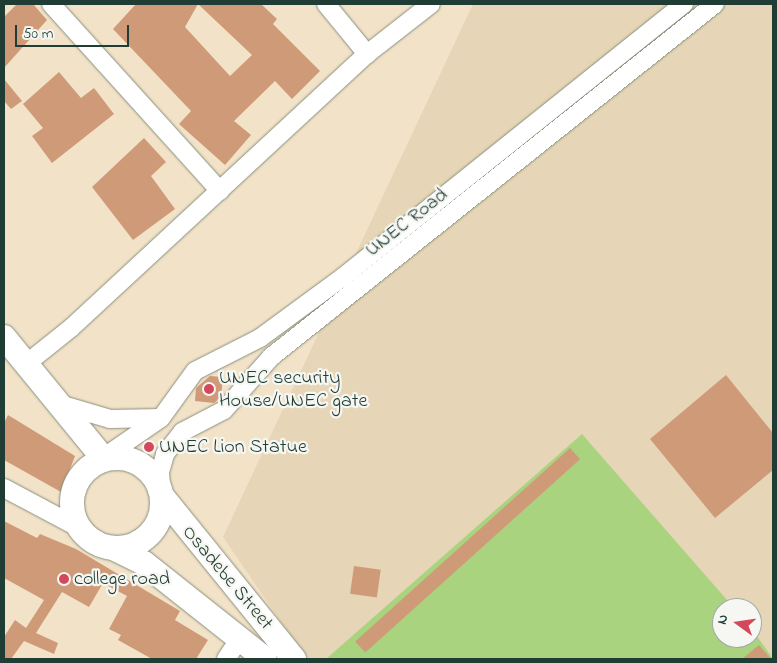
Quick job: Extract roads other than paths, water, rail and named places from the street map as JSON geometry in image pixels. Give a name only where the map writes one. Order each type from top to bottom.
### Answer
[{"type":"main road","points":[[4,337],[103,458],[138,463],[154,476],[162,496],[158,522],[140,542],[112,548],[99,544],[80,529],[72,505],[74,492],[88,469],[103,458]]},
{"type":"main road","name":"Osadebe Street","points":[[162,496],[294,659]]},
{"type":"main road","name":"Osadebe Street","points":[[112,548],[144,563],[241,637],[265,659]]},
{"type":"street","points":[[51,4],[220,191]]},
{"type":"street","points":[[326,4],[367,54]]},
{"type":"street","points":[[26,364],[220,191],[367,54],[431,4]]},
{"type":"street","name":"UNEC Road","points":[[103,458],[161,418],[195,371],[260,338],[498,154],[684,4]]},
{"type":"street","name":"UNEC Road","points":[[162,496],[160,472],[165,454],[182,432],[224,410],[271,357],[509,171],[715,4]]},
{"type":"street","points":[[498,154],[509,171]]},
{"type":"street","points":[[59,404],[110,418],[161,418]]},
{"type":"street","points":[[4,488],[80,529]]},
{"type":"street","name":"Osadebe Street","points":[[226,659],[241,637]]},
{"type":"place","name":"UNEC security House/UNEC gate","points":[[209,389]]},
{"type":"place","name":"UNEC Lion Statue","points":[[149,447]]},
{"type":"place","name":"college road","points":[[64,579]]}]
